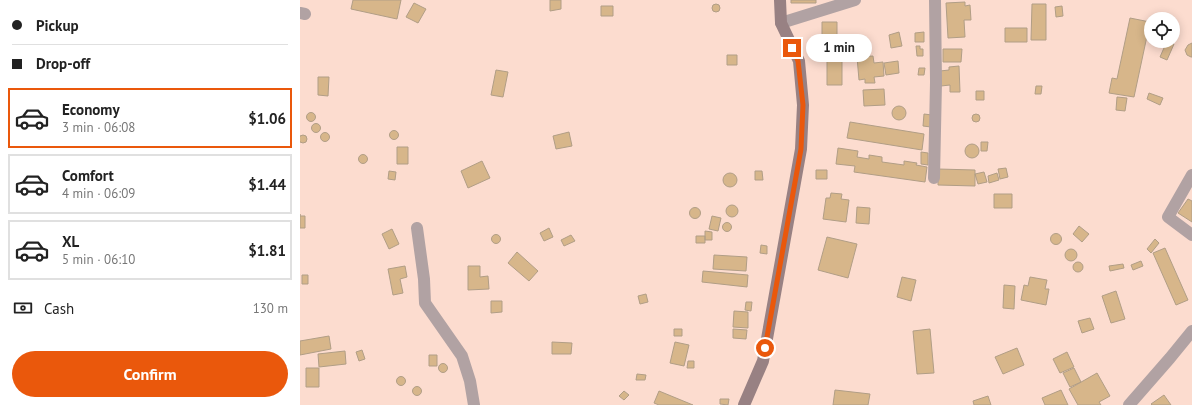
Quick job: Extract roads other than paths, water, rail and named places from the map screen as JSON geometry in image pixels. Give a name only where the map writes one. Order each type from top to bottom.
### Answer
[{"type":"street","points":[[744,405],[763,361],[801,149],[803,105],[798,61],[780,23],[780,0]]},
{"type":"street","points":[[780,23],[855,0]]},
{"type":"street","points":[[934,178],[936,0]]},
{"type":"street","points":[[1192,175],[1168,217],[1192,235]]},
{"type":"street","points":[[417,228],[424,279],[425,303],[462,356],[470,381],[474,405]]},
{"type":"street","points":[[1129,405],[1192,330]]}]
